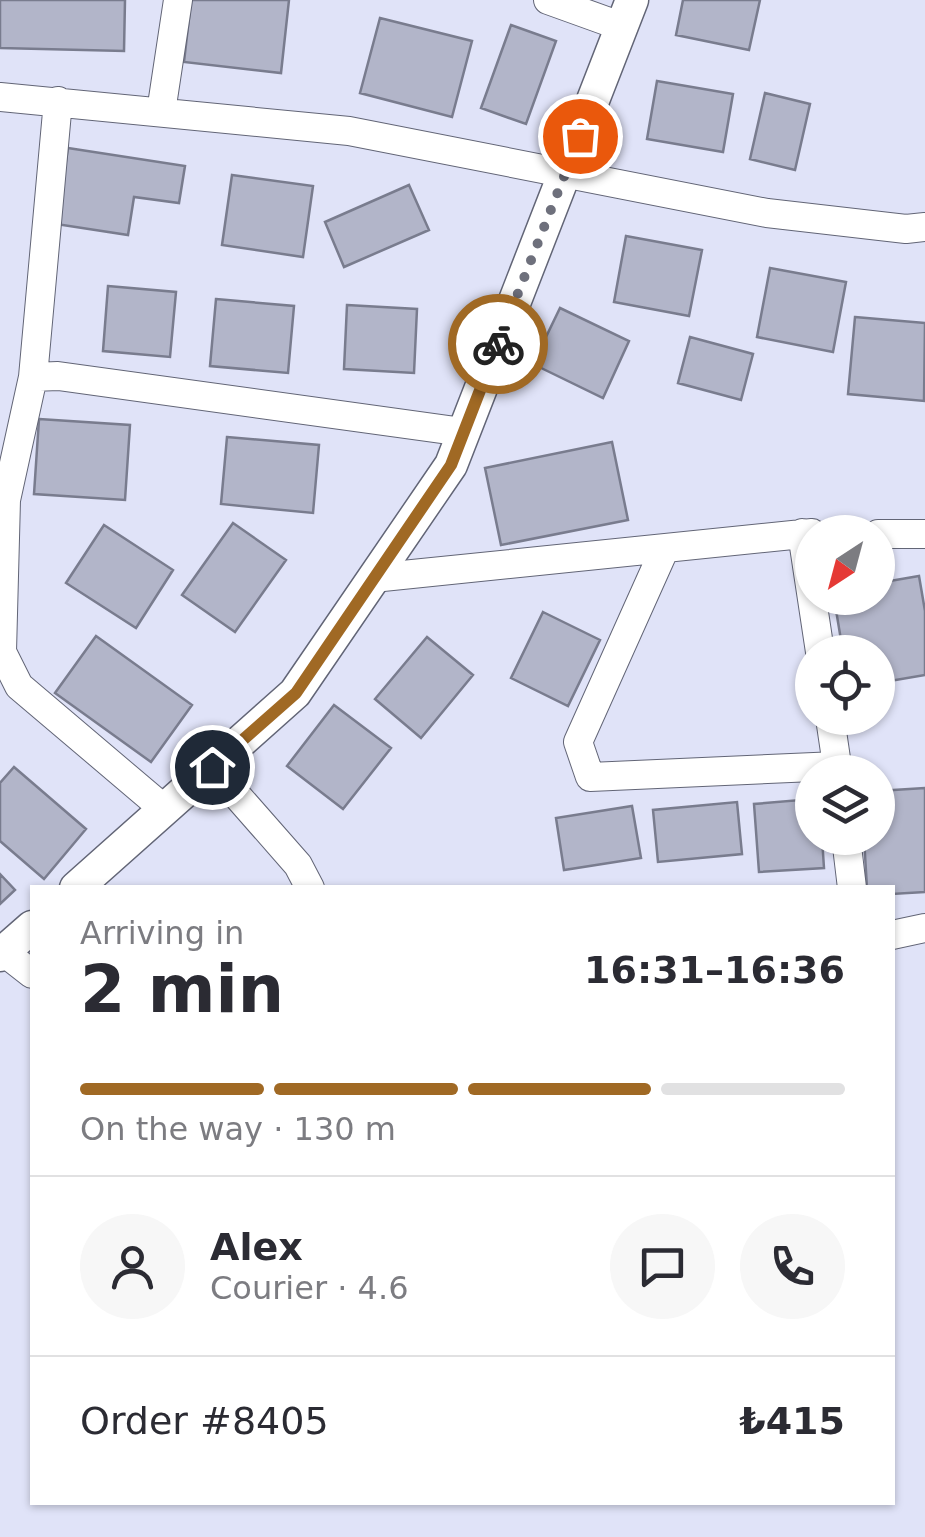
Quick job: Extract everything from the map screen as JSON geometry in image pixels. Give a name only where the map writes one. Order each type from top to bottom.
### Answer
[{"type":"street","points":[[161,112],[178,0]]},
{"type":"street","points":[[79,885],[296,693],[451,465],[628,13],[548,0]]},
{"type":"street","points":[[0,97],[348,130],[767,213],[925,228]]},
{"type":"street","points":[[58,102],[33,377],[3,501],[2,652],[19,686],[164,809]]},
{"type":"street","points":[[33,377],[58,376],[463,432]]},
{"type":"street","points":[[374,578],[795,534]]},
{"type":"street","points":[[895,534],[925,534]]},
{"type":"street","points":[[665,548],[578,742],[590,776],[795,770]]},
{"type":"street","points":[[212,767],[298,865],[308,885]]},
{"type":"street","points":[[848,855],[852,885]]},
{"type":"street","points":[[30,928],[2,954],[30,973]]},
{"type":"street","points":[[895,933],[925,928]]},
{"type":"building","points":[[0,0],[125,0],[124,51],[0,48]]},
{"type":"building","points":[[191,0],[289,0],[281,73],[184,62]]},
{"type":"building","points":[[683,0],[760,0],[749,50],[676,35]]},
{"type":"building","points":[[380,18],[472,41],[452,117],[360,93]]},
{"type":"building","points":[[511,25],[556,41],[526,124],[481,108]]},
{"type":"building","points":[[657,81],[733,94],[723,152],[647,139]]},
{"type":"building","points":[[765,93],[810,104],[795,170],[750,159]]},
{"type":"building","points":[[68,148],[185,166],[179,203],[134,197],[128,235],[56,224]]},
{"type":"building","points":[[232,175],[313,186],[303,257],[222,245]]},
{"type":"building","points":[[409,185],[429,230],[344,267],[325,222]]},
{"type":"building","points":[[626,236],[702,250],[689,316],[614,302]]},
{"type":"building","points":[[770,268],[846,282],[833,352],[757,337]]},
{"type":"building","points":[[108,286],[176,292],[170,357],[103,351]]},
{"type":"building","points":[[216,299],[294,306],[288,373],[210,366]]},
{"type":"building","points":[[347,305],[417,309],[414,373],[344,369]]},
{"type":"building","points":[[560,308],[629,341],[603,398],[533,364]]},
{"type":"building","points":[[855,317],[925,323],[924,401],[848,394]]},
{"type":"building","points":[[690,337],[753,354],[741,400],[678,383]]},
{"type":"building","points":[[39,419],[130,425],[125,500],[34,494]]},
{"type":"building","points":[[227,437],[319,445],[313,513],[221,504]]},
{"type":"building","points":[[612,442],[628,520],[501,545],[485,468]]},
{"type":"building","points":[[233,523],[286,560],[235,632],[182,595]]},
{"type":"building","points":[[104,525],[173,570],[136,628],[66,583]]},
{"type":"building","points":[[919,576],[925,611],[925,675],[895,680],[895,635],[840,635],[837,615],[895,615],[895,580]]},
{"type":"building","points":[[543,612],[600,640],[568,706],[511,678]]},
{"type":"building","points":[[96,636],[192,705],[151,762],[55,693]]},
{"type":"building","points":[[427,637],[473,675],[421,738],[375,699]]},
{"type":"building","points":[[334,705],[391,748],[343,809],[287,766]]},
{"type":"building","points":[[14,767],[86,829],[44,879],[0,841],[0,783]]},
{"type":"building","points":[[925,788],[925,892],[895,894],[895,885],[867,885],[865,855],[895,855],[895,790]]},
{"type":"building","points":[[795,800],[795,855],[823,855],[824,868],[759,872],[754,804]]},
{"type":"building","points":[[737,802],[742,854],[658,862],[653,810]]},
{"type":"building","points":[[632,806],[641,858],[564,870],[556,818]]},
{"type":"building","points":[[0,874],[15,890],[0,904]]},
{"type":"way so far","points":[[498,344],[580,136]]},
{"type":"route","points":[[212,767],[296,693],[451,465],[498,344]]}]
